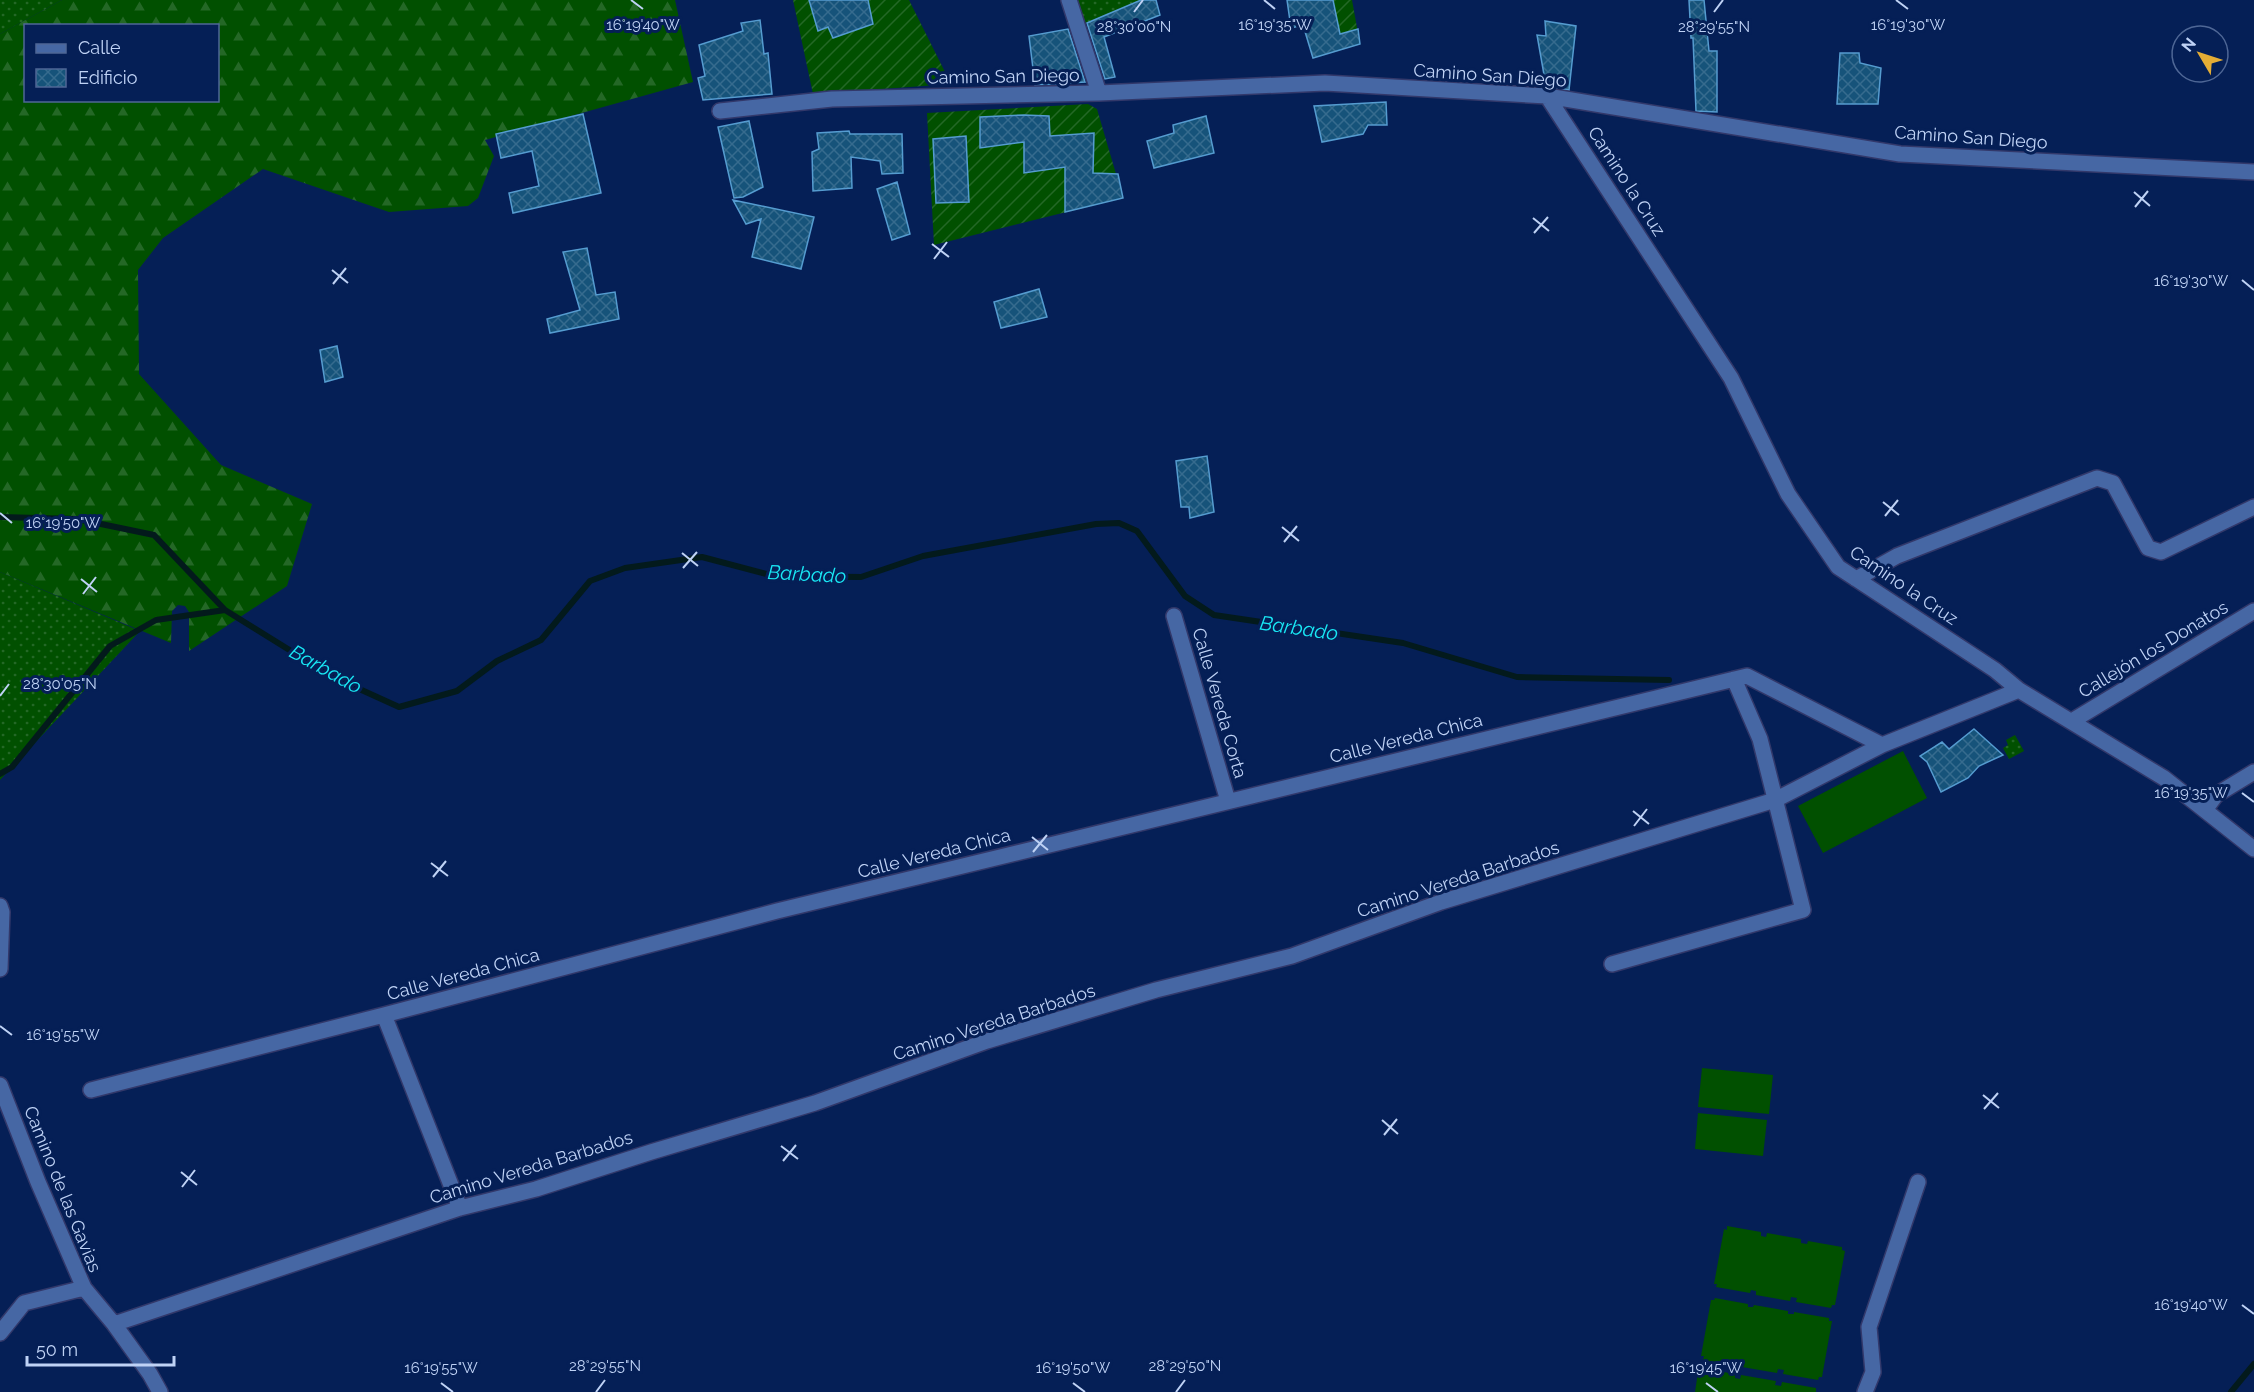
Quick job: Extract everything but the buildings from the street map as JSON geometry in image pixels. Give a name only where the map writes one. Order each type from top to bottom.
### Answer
[{"type":"street","points":[[1069,0],[1099,93]]},
{"type":"street","name":"Camino San Diego","points":[[720,111],[832,99],[1099,93],[1325,83],[1547,96],[1900,154],[2254,172]]},
{"type":"street","name":"Camino la Cruz","points":[[1547,96],[1731,378],[1788,494],[1838,567],[1995,670],[2019,690],[2164,778],[2254,849]]},
{"type":"street","points":[[1856,579],[1897,556],[2097,478],[2113,483],[2148,548],[2161,552],[2254,507]]},
{"type":"street","name":"Callejón los Donatos","points":[[2072,721],[2254,611]]},
{"type":"street","name":"Calle Vereda Corta","points":[[1174,616],[1228,801]]},
{"type":"street","name":"Calle Vereda Chica","points":[[91,1090],[777,911],[1747,676],[1882,745]]},
{"type":"street","points":[[1612,964],[1803,910],[1760,740],[1734,679]]},
{"type":"street","name":"Camino Vereda Barbados","points":[[114,1324],[460,1208],[536,1189],[815,1103],[987,1041],[1156,990],[1292,956],[1441,902],[1775,800],[1882,745],[2019,690]]},
{"type":"street","points":[[2205,810],[2216,795],[2254,772]]},
{"type":"street","points":[[0,906],[2,912],[0,969]]},
{"type":"street","points":[[384,1015],[460,1208]]},
{"type":"street","name":"Camino de las Gavias","points":[[0,1085],[35,1175],[84,1288],[114,1324],[150,1374],[160,1392]]},
{"type":"street","points":[[1865,1392],[1873,1372],[1869,1327],[1918,1182]]},
{"type":"street","points":[[0,1333],[24,1303],[84,1288]]},
{"type":"green space","points":[[0,0],[62,0],[0,34]]},
{"type":"green space","points":[[62,0],[675,0],[693,82],[485,140],[494,156],[478,198],[468,206],[389,212],[263,169],[163,238],[138,270],[139,374],[221,465],[312,504],[287,586],[189,651],[189,612],[185,606],[178,605],[172,611],[171,643],[0,572],[0,34]]},
{"type":"green space","points":[[793,0],[909,0],[951,84],[813,94]]},
{"type":"green space","points":[[1069,0],[1141,0],[1078,26]]},
{"type":"green space","points":[[1287,0],[1352,0],[1360,44],[1313,58],[1303,25],[1291,28]]},
{"type":"green space","points":[[1088,104],[1097,109],[1123,198],[934,245],[927,113]]},
{"type":"green space","points":[[0,572],[140,631],[0,780]]},
{"type":"green space","points":[[2015,735],[2024,751],[2009,759],[2003,748],[2008,745],[2006,740]]},
{"type":"green space","points":[[1903,751],[1927,798],[1823,853],[1798,806]]},
{"type":"green space","points":[[1702,1068],[1773,1075],[1769,1114],[1698,1107]]},
{"type":"green space","points":[[1698,1113],[1767,1120],[1763,1156],[1695,1149]]},
{"type":"green space","points":[[1727,1226],[1761,1232],[1761,1236],[1766,1237],[1767,1233],[1801,1239],[1801,1243],[1807,1244],[1808,1241],[1842,1247],[1845,1251],[1835,1305],[1831,1308],[1796,1302],[1797,1298],[1791,1297],[1790,1301],[1756,1295],[1756,1291],[1751,1290],[1750,1293],[1716,1287],[1717,1284],[1714,1284],[1724,1229],[1727,1230]]},
{"type":"green space","points":[[1715,1298],[1748,1304],[1748,1307],[1754,1305],[1788,1311],[1788,1314],[1794,1314],[1794,1312],[1829,1318],[1829,1321],[1832,1321],[1822,1377],[1818,1380],[1783,1374],[1784,1370],[1778,1369],[1777,1373],[1742,1367],[1743,1363],[1738,1362],[1737,1366],[1703,1360],[1704,1356],[1701,1356],[1711,1300]]},
{"type":"green space","points":[[1701,1368],[1735,1374],[1735,1378],[1740,1379],[1741,1375],[1776,1381],[1775,1385],[1781,1386],[1782,1382],[1816,1388],[1816,1392],[1695,1392],[1698,1372],[1701,1372]]},
{"type":"waterway","name":"Barbado","points":[[0,517],[77,519],[154,535],[225,610],[333,677],[399,707],[457,691],[497,661],[541,640],[590,581],[625,568],[702,557],[774,576],[861,577],[923,556],[1096,524],[1119,523],[1137,531],[1185,596],[1214,615],[1403,643],[1517,677],[1669,680]]},
{"type":"waterway","points":[[0,774],[12,767],[110,646],[156,620],[225,610]]},
{"type":"waterway","points":[[2231,1392],[2254,1364]]}]
